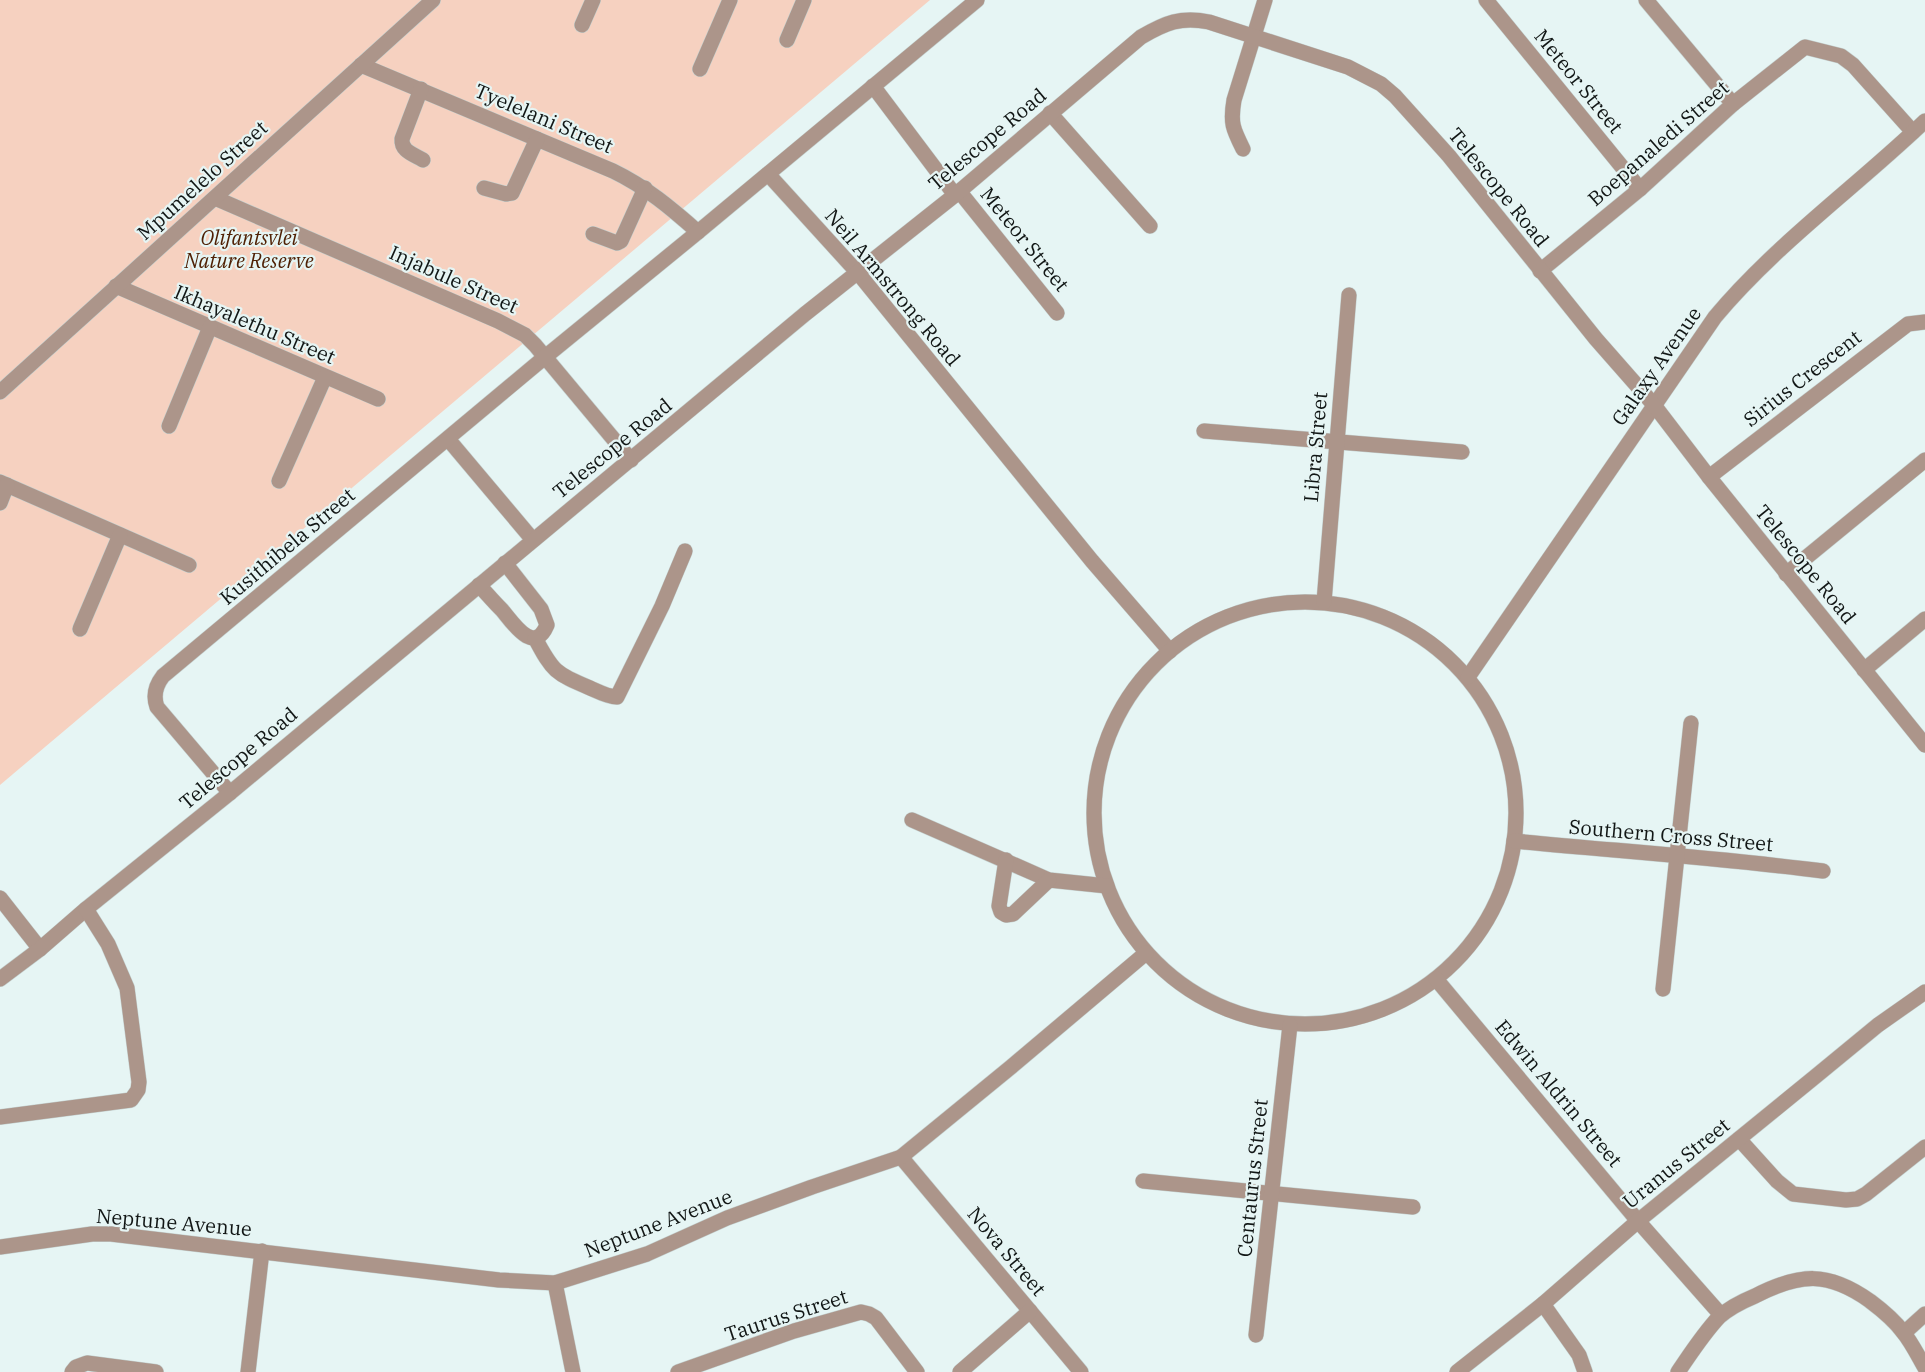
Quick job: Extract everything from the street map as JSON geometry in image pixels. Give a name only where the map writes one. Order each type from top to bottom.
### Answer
[{"type":"street","name":"Mpumelelo Street","points":[[0,392],[433,0]]},
{"type":"street","points":[[582,25],[593,0]]},
{"type":"street","points":[[700,69],[730,0]]},
{"type":"street","points":[[787,40],[804,0]]},
{"type":"street","points":[[533,540],[448,439],[977,0]]},
{"type":"street","points":[[1244,149],[1233,129],[1231,117],[1234,100],[1265,0]]},
{"type":"street","name":"Meteor Street","points":[[1486,0],[1640,189]]},
{"type":"street","points":[[1646,0],[1733,104]]},
{"type":"street","name":"Telescope Road","points":[[0,979],[40,949],[805,314],[957,193],[1141,37],[1162,25],[1176,21],[1195,19],[1254,35],[1348,67],[1381,84],[1395,96],[1449,156],[1540,271],[1654,405],[1786,574],[1925,745]]},
{"type":"street","name":"Boepanaledi Street","points":[[1540,271],[1640,189],[1733,104],[1805,47],[1841,56],[1853,65],[1912,132]]},
{"type":"street","name":"Tyelelani Street","points":[[361,65],[613,171],[665,202],[698,232]]},
{"type":"street","name":"Meteor Street","points":[[873,86],[957,193],[1058,313]]},
{"type":"street","points":[[421,89],[401,145],[423,160]]},
{"type":"street","points":[[1050,113],[1150,226]]},
{"type":"street","name":"Galaxy Avenue","points":[[1468,677],[1715,316],[1770,258],[1925,121]]},
{"type":"street","points":[[484,188],[506,194],[512,193],[537,139]]},
{"type":"street","name":"Neil Armstrong Road","points":[[768,174],[858,273],[1085,553],[1170,651]]},
{"type":"street","points":[[593,234],[617,243],[621,241],[645,188]]},
{"type":"street","name":"Injabule Street","points":[[215,198],[498,321],[525,335],[631,460]]},
{"type":"street","name":"Ikhayalethu Street","points":[[116,286],[378,399]]},
{"type":"street","name":"Libra Street","points":[[1324,602],[1349,295]]},
{"type":"street","name":"Sirius Crescent","points":[[1709,477],[1908,324],[1925,322]]},
{"type":"street","points":[[169,426],[210,327]]},
{"type":"street","points":[[279,481],[325,377]]},
{"type":"street","points":[[1204,431],[1462,452]]},
{"type":"street","name":"Kusithibela Street","points":[[230,792],[157,707],[156,692],[161,680],[448,439]]},
{"type":"street","points":[[1786,574],[1925,460]]},
{"type":"street","points":[[0,503],[4,484],[189,565]]},
{"type":"street","points":[[80,629],[120,535]]},
{"type":"street","points":[[479,585],[518,630],[524,635],[535,638],[546,658],[561,675],[617,697],[662,606],[685,550]]},
{"type":"street","points":[[505,563],[532,596],[546,620],[545,631],[535,638]]},
{"type":"street","points":[[1324,602],[1365,609],[1404,625],[1438,648],[1468,677],[1492,713],[1509,754],[1516,797],[1514,841],[1508,873],[1497,903],[1480,932],[1460,957],[1436,980],[1404,1001],[1367,1016],[1329,1024],[1290,1025],[1249,1018],[1210,1003],[1176,981],[1146,953],[1117,910],[1107,886],[1100,862],[1095,827],[1096,784],[1110,734],[1121,711],[1140,682],[1170,651],[1208,626],[1242,611],[1278,603],[1324,602]]},
{"type":"street","points":[[1864,670],[1925,619]]},
{"type":"street","points":[[1663,989],[1691,723]]},
{"type":"street","points":[[912,820],[1048,880],[1107,886]]},
{"type":"street","name":"Southern Cross Street","points":[[1514,841],[1823,871]]},
{"type":"street","points":[[1006,860],[999,906],[1001,912],[1006,915],[1013,914],[1048,880]]},
{"type":"street","points":[[0,898],[40,949]]},
{"type":"street","points":[[0,1118],[130,1100],[138,1090],[138,1073],[127,988],[108,944],[86,909]]},
{"type":"street","name":"Neptune Avenue","points":[[0,1247],[92,1234],[111,1234],[500,1280],[555,1283],[647,1254],[727,1218],[901,1157],[1146,953]]},
{"type":"street","name":"Edwin Aldrin Street","points":[[1436,980],[1638,1221],[1721,1315]]},
{"type":"street","name":"Uranus Street","points":[[1457,1372],[1543,1305],[1638,1221],[1878,1025],[1925,992]]},
{"type":"street","name":"Centaurus Street","points":[[1256,1335],[1290,1025]]},
{"type":"street","points":[[1739,1139],[1777,1181],[1793,1194],[1835,1200],[1857,1199],[1866,1194],[1925,1147]]},
{"type":"street","name":"Nova Street","points":[[901,1157],[1081,1372]]},
{"type":"street","points":[[1143,1181],[1413,1207]]},
{"type":"street","points":[[248,1372],[262,1251]]},
{"type":"street","points":[[1678,1372],[1696,1344],[1721,1315],[1743,1302],[1794,1279],[1826,1279],[1857,1292],[1875,1305],[1904,1333],[1925,1368]]},
{"type":"street","points":[[555,1283],[573,1372]]},
{"type":"street","points":[[1543,1305],[1579,1355],[1585,1372]]},
{"type":"street","points":[[960,1372],[1030,1311]]},
{"type":"street","name":"Taurus Street","points":[[685,1371],[794,1331],[861,1312],[876,1318],[917,1372]]},
{"type":"street","points":[[1904,1333],[1925,1314]]},
{"type":"street","points":[[72,1372],[76,1367],[87,1363],[156,1372]]},
{"type":"green space","name":"Olifantsvlei Nature Reserve","points":[[0,0],[930,0],[0,785]]}]
